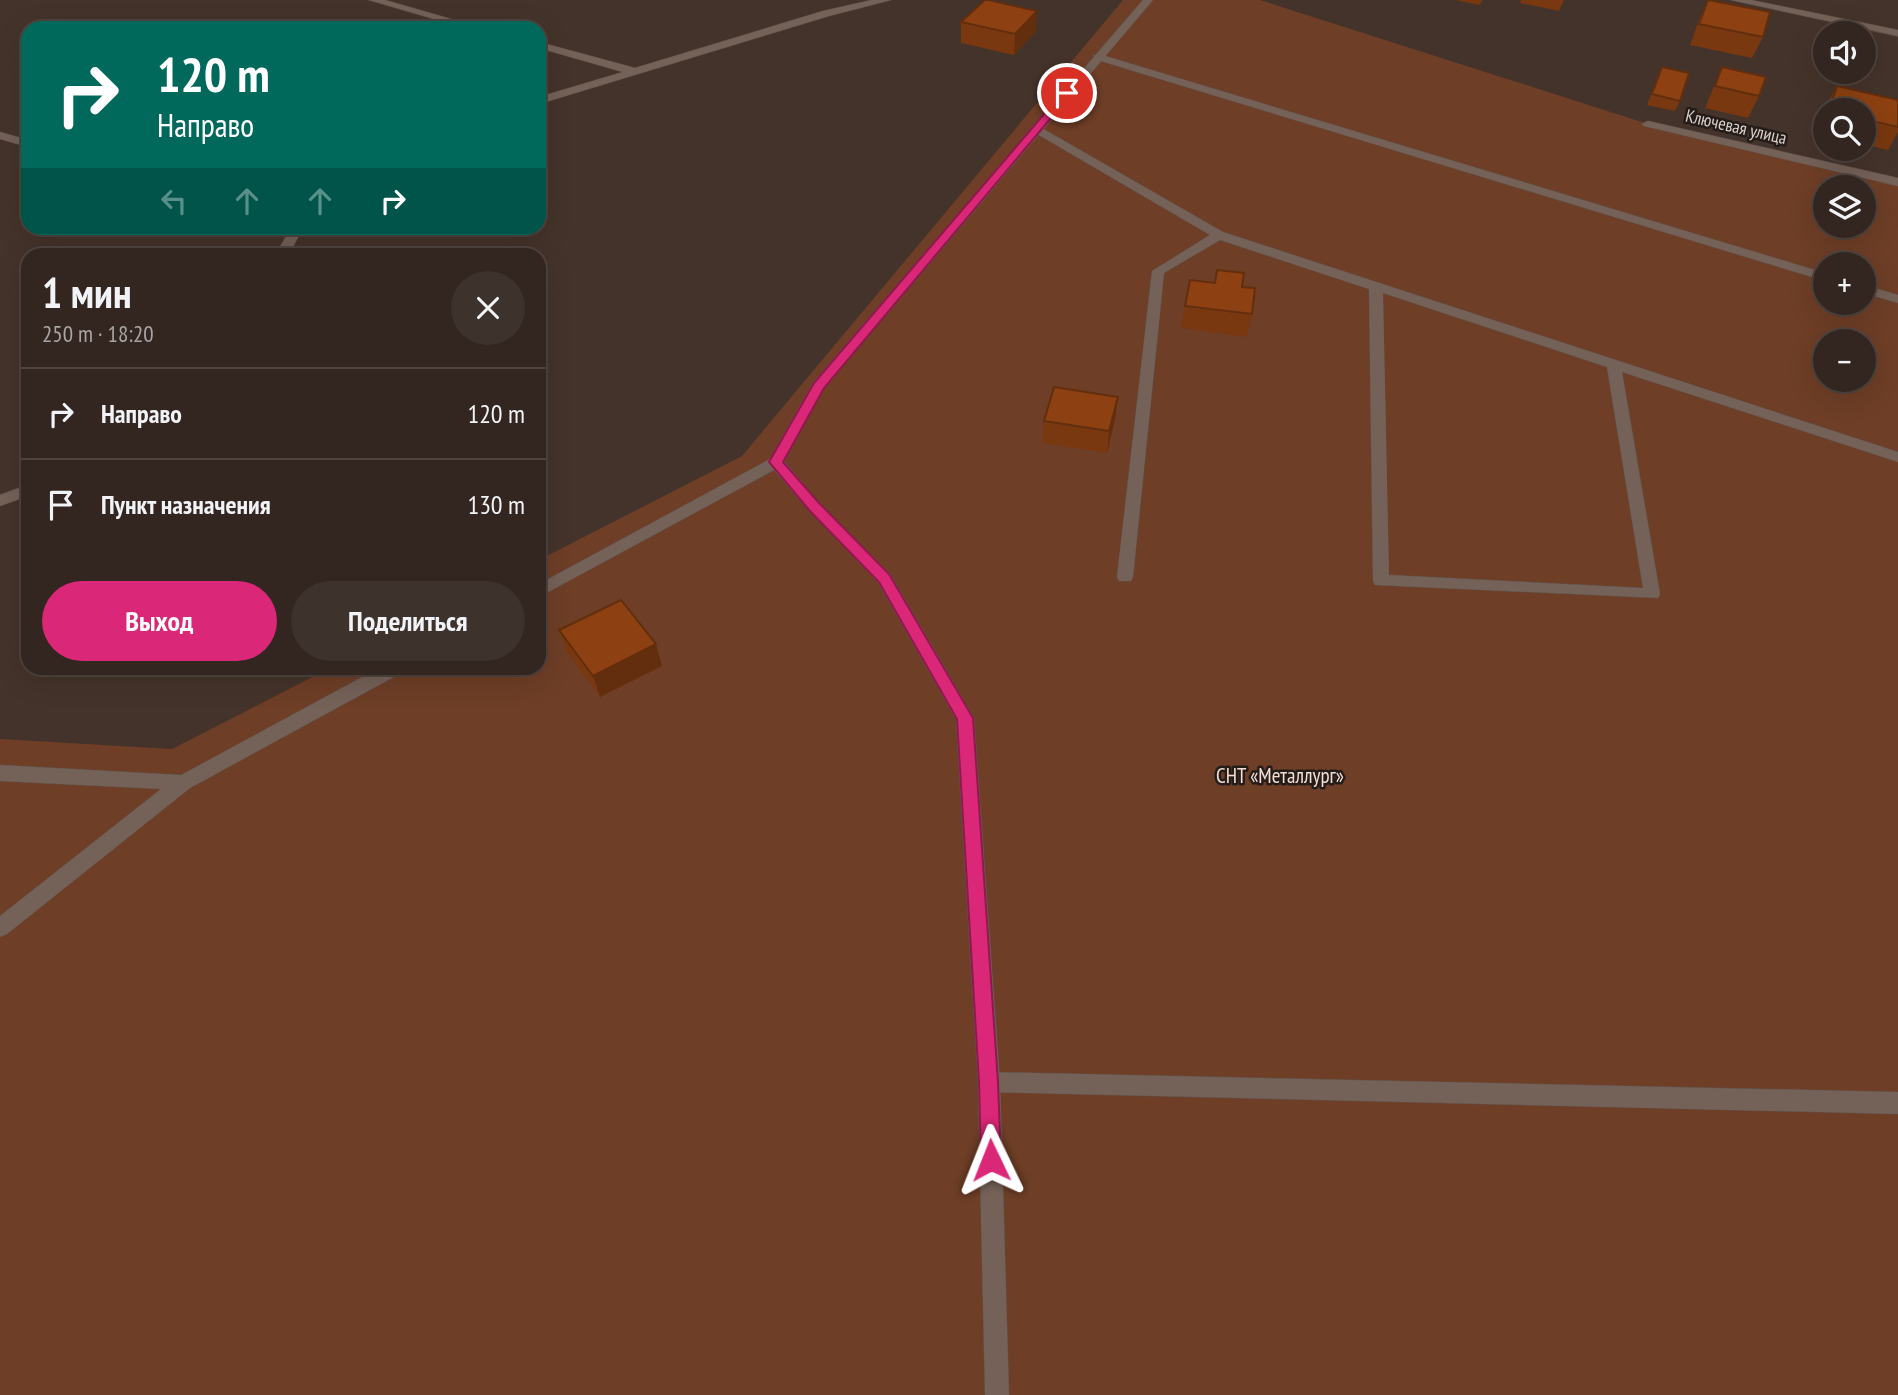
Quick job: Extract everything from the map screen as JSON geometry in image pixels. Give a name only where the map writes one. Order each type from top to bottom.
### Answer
[{"type":"street","points":[[374,0],[451,21]]},
{"type":"street","points":[[546,99],[827,13],[886,0]]},
{"type":"street","points":[[546,587],[776,462],[818,386],[1148,0]]},
{"type":"street","points":[[1736,0],[1898,33]]},
{"type":"street","points":[[546,47],[636,72]]},
{"type":"street","points":[[1098,57],[1813,273]]},
{"type":"street","name":"Ключевая улица","points":[[1648,124],[1898,182]]},
{"type":"street","points":[[1036,129],[1219,235],[1898,457]]},
{"type":"street","points":[[0,135],[21,142]]},
{"type":"street","points":[[1125,577],[1158,271],[1219,235]]},
{"type":"street","points":[[1376,286],[1381,581],[1651,594],[1614,364]]},
{"type":"street","points":[[1876,293],[1898,299]]},
{"type":"street","points":[[776,462],[814,507],[884,578],[965,718],[989,1082],[997,1395]]},
{"type":"street","points":[[0,501],[21,493]]},
{"type":"street","points":[[0,928],[184,783],[382,675]]},
{"type":"street","points":[[0,773],[184,783]]},
{"type":"street","points":[[989,1082],[1898,1103]]},
{"type":"green space","name":"СНТ «Металлург»","points":[[1123,0],[1260,0],[1648,124],[1868,175],[1813,175],[1813,238],[1876,238],[1876,177],[1898,182],[1898,1395],[0,1395],[0,739],[172,749],[316,675],[546,675],[546,556],[742,456]]},
{"type":"building","points":[[985,0],[1037,11],[1015,34],[961,22]]},
{"type":"building","points":[[1708,0],[1770,12],[1763,37],[1699,24]]},
{"type":"building","points":[[1662,67],[1689,73],[1680,101],[1652,94]]},
{"type":"building","points":[[1722,67],[1766,77],[1759,96],[1715,86]]},
{"type":"building","points":[[1837,86],[1898,100],[1898,127],[1876,122],[1876,98],[1833,98]]},
{"type":"building","points":[[1217,270],[1244,273],[1242,287],[1255,288],[1252,314],[1185,306],[1190,280],[1215,283]]},
{"type":"building","points":[[1054,387],[1118,397],[1109,431],[1044,421]]},
{"type":"building","points":[[621,600],[656,644],[593,676],[559,630]]},
{"type":"route","points":[[991,1160],[989,1082],[965,718],[884,578],[814,507],[776,462],[818,386],[1067,93]]}]
